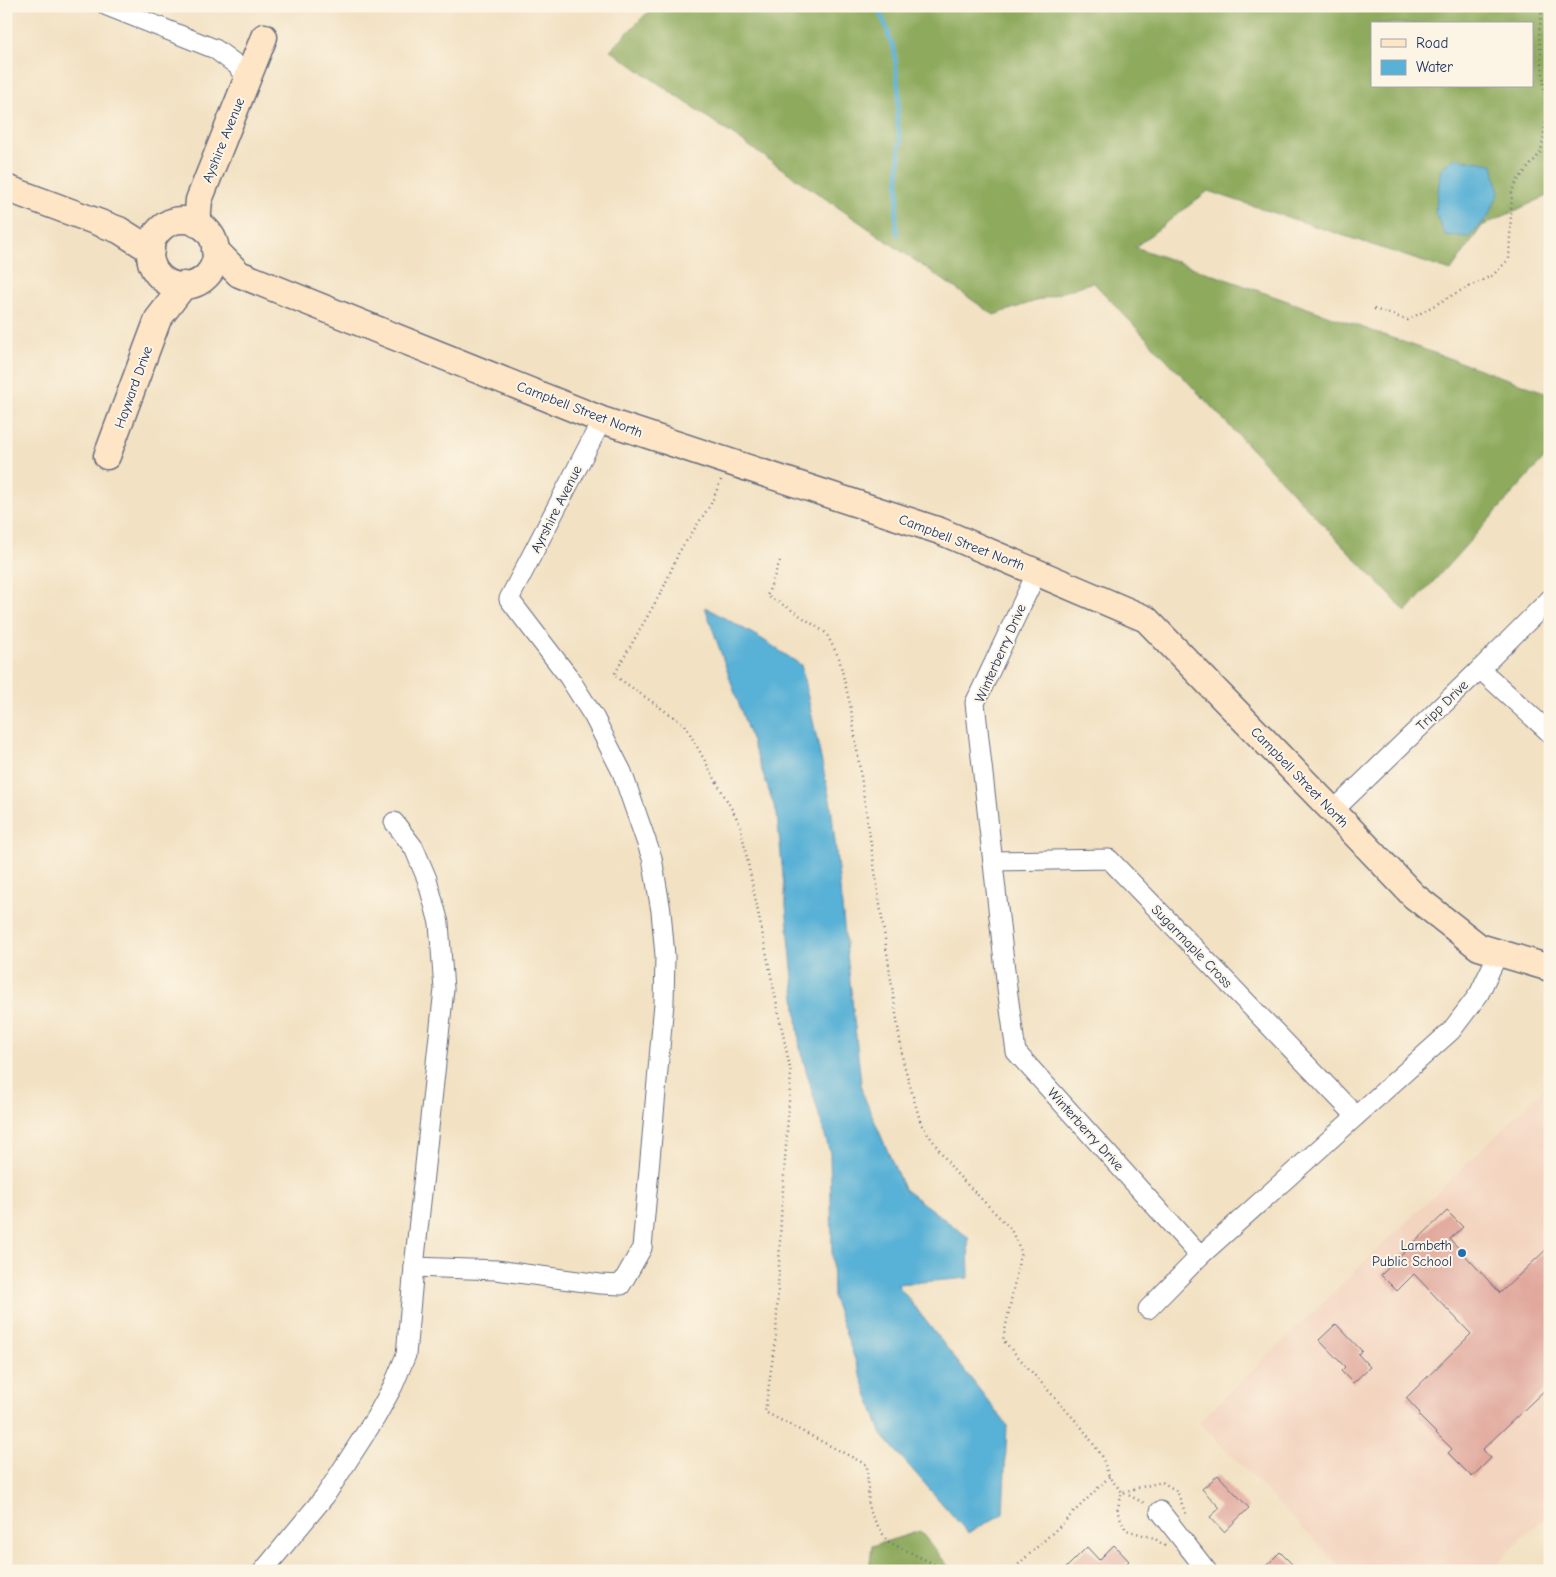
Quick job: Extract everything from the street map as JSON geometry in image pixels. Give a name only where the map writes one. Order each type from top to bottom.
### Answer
[{"type":"street","name":"Ayshire Avenue","points":[[107,6],[215,49],[238,66],[246,81]]},
{"type":"street","name":"Ayshire Avenue","points":[[177,225],[246,81],[261,42]]},
{"type":"street","points":[[225,56],[242,55],[261,42]]},
{"type":"street","points":[[6,188],[119,230],[177,225],[203,226],[215,244],[213,265],[194,280],[178,285],[167,282],[158,275],[152,266],[149,255],[177,225]]},
{"type":"street","name":"Campbell Street North","points":[[215,250],[239,274],[602,420],[940,531],[1146,619],[1414,896],[1479,947],[1550,968]]},
{"type":"street","name":"Campbell Street North","points":[[194,280],[239,274]]},
{"type":"street","name":"Hayward Drive","points":[[107,456],[158,319],[158,275]]},
{"type":"street","name":"Hayward Drive","points":[[158,319],[194,280]]},
{"type":"street","name":"Ayrshire Avenue","points":[[414,1267],[496,1270],[600,1284],[622,1285],[642,1248],[664,1003],[665,956],[661,911],[652,858],[622,772],[594,717],[568,676],[509,598],[602,420]]},
{"type":"street","name":"Winterberry Drive","points":[[1037,572],[975,703],[1016,1052],[1200,1256]]},
{"type":"street","name":"Tripp Drive","points":[[1333,811],[1550,599]]},
{"type":"street","points":[[1480,669],[1550,733]]},
{"type":"street","points":[[263,1571],[325,1496],[376,1417],[393,1386],[406,1355],[444,989],[439,923],[427,879],[414,848],[394,822]]},
{"type":"street","name":"Sugarmaple Cross","points":[[993,861],[1109,859],[1356,1116]]},
{"type":"street","points":[[1148,1309],[1200,1256],[1451,1031],[1479,994],[1498,954]]},
{"type":"street","points":[[1160,1511],[1207,1571]]},
{"type":"path","points":[[1374,309],[1408,320],[1493,275],[1509,259],[1512,191],[1518,180],[1541,152],[1547,113],[1539,36],[1542,6]]},
{"type":"path","points":[[728,461],[711,504],[680,552],[663,589],[614,675],[686,724],[740,824],[780,1017],[791,1073],[781,1218],[776,1335],[765,1412],[867,1465],[868,1511],[887,1541],[948,1571]]},
{"type":"path","points":[[780,561],[767,596],[826,633],[839,658],[851,709],[903,1061],[921,1124],[955,1172],[1010,1228],[1021,1251],[1003,1340],[1082,1428],[1102,1456],[1109,1477],[1122,1492],[1160,1511]]},
{"type":"path","points":[[1011,1571],[1109,1477]]},
{"type":"shaded area","name":"Lambeth Public School","points":[[1550,1083],[1550,1512],[1488,1571],[1344,1571],[1199,1422]]},
{"type":"green space","points":[[654,6],[1550,6],[1549,195],[1482,226],[1451,271],[1208,191],[1135,247],[1550,394],[1550,452],[1406,612],[1093,282],[994,315],[610,50]]},
{"type":"green space","points":[[920,1531],[952,1571],[869,1571],[872,1546]]},
{"type":"water","points":[[1455,158],[1493,164],[1499,193],[1488,217],[1469,237],[1445,235],[1435,213],[1441,168]]},
{"type":"water","points":[[705,607],[762,639],[801,665],[831,805],[862,1092],[904,1189],[968,1237],[969,1278],[897,1284],[1007,1425],[1003,1514],[968,1533],[882,1435],[833,1298],[830,1153],[800,1049],[777,814]]},
{"type":"building","points":[[1447,1211],[1463,1227],[1450,1239],[1500,1293],[1550,1246],[1550,1385],[1482,1450],[1491,1458],[1472,1477],[1448,1453],[1452,1449],[1418,1415],[1420,1413],[1406,1398],[1471,1334],[1414,1274],[1397,1291],[1381,1275]]},
{"type":"building","points":[[1336,1324],[1362,1351],[1358,1354],[1370,1367],[1353,1383],[1341,1371],[1345,1367],[1319,1340]]},
{"type":"building","points":[[1218,1475],[1249,1508],[1224,1532],[1210,1517],[1220,1508],[1202,1489]]},
{"type":"building","points":[[1114,1545],[1129,1561],[1119,1571],[1063,1571],[1087,1547],[1099,1560]]},
{"type":"building","points":[[1280,1552],[1299,1571],[1261,1571]]},
{"type":"waterway","points":[[877,6],[894,48],[899,96],[897,119],[900,136],[896,212],[897,234]]},
{"type":"place","name":"Lambeth Public School","points":[[1462,1253]]}]
